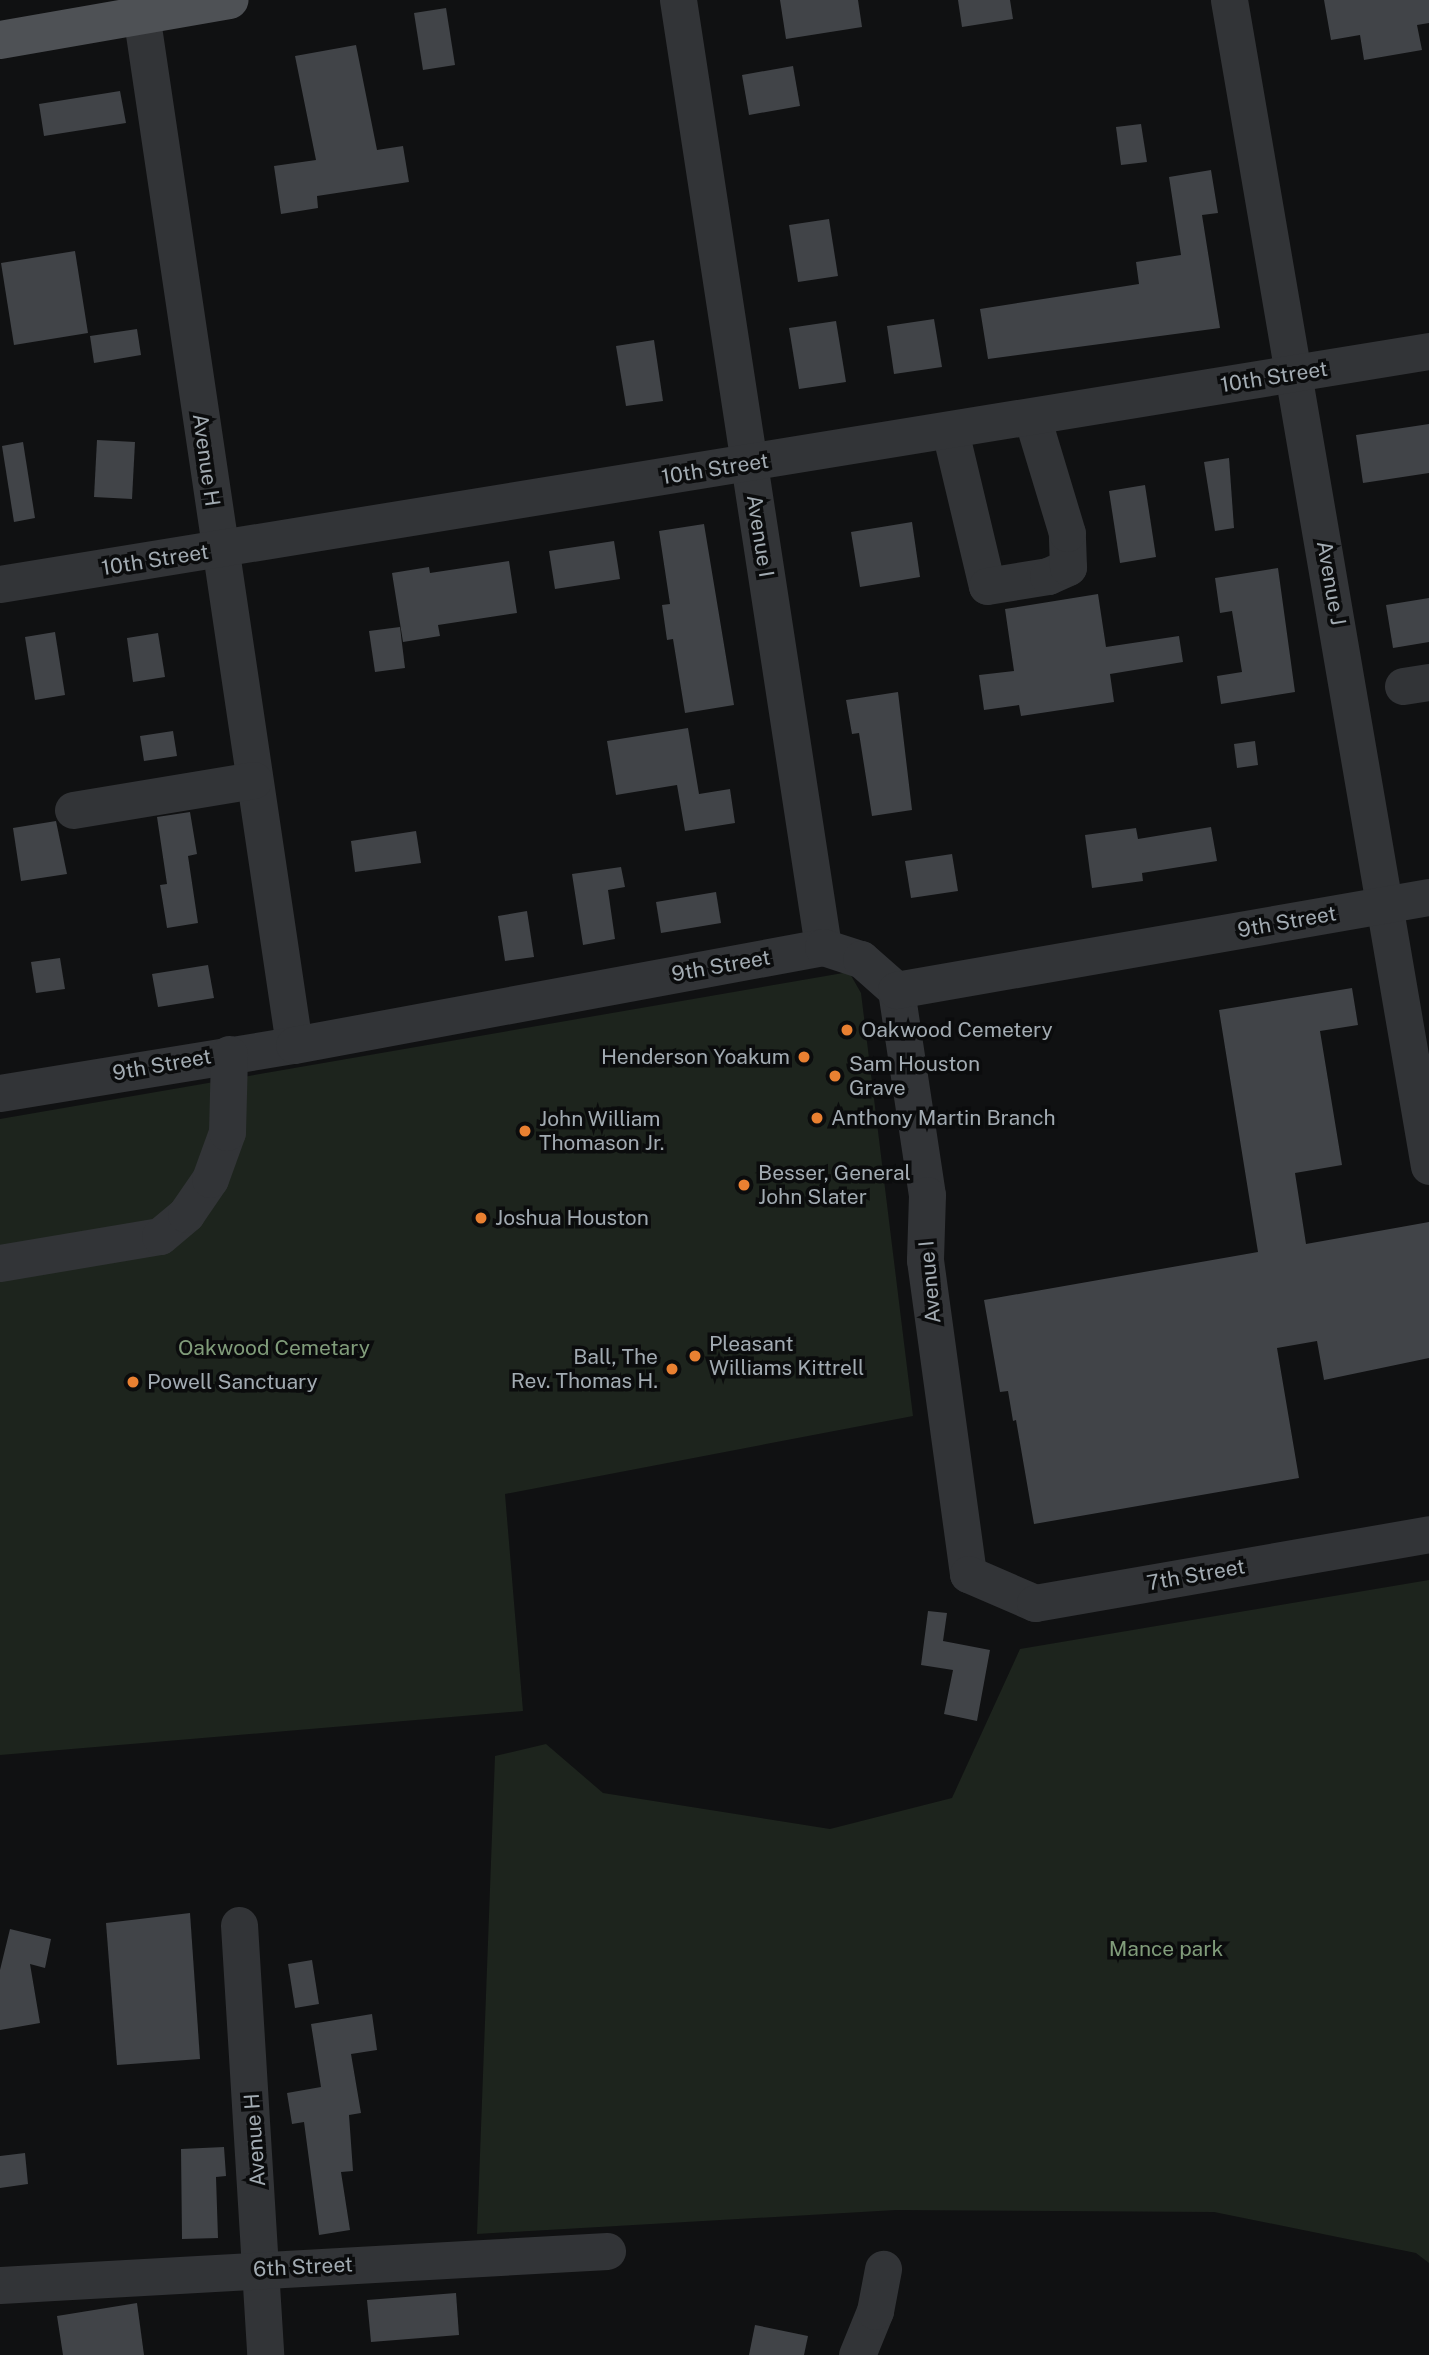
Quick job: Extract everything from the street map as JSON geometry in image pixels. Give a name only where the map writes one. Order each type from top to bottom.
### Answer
[{"type":"main road","points":[[0,40],[140,7],[230,0]]},
{"type":"street","name":"Avenue I","points":[[678,0],[823,947]]},
{"type":"street","name":"Avenue J","points":[[1229,0],[1429,1166]]},
{"type":"street","name":"Avenue H","points":[[140,7],[294,1045]]},
{"type":"street","name":"10th Street","points":[[0,584],[1429,351]]},
{"type":"street","points":[[950,431],[987,586],[1048,576],[1068,567],[1067,533],[1031,417]]},
{"type":"street","points":[[73,810],[254,780]]},
{"type":"street","name":"9th Street","points":[[0,1093],[294,1045],[823,947],[860,959],[896,990],[1429,897]]},
{"type":"street","name":"Avenue I","points":[[896,990],[927,1195],[925,1260],[968,1574]]},
{"type":"street","points":[[0,1263],[160,1236],[186,1214],[209,1179],[227,1132],[229,1054]]},
{"type":"street","name":"7th Street","points":[[968,1574],[1035,1603],[1429,1534]]},
{"type":"street","name":"Avenue H","points":[[239,1925],[262,2269],[265,2355]]},
{"type":"street","name":"6th Street","points":[[0,2285],[607,2251]]},
{"type":"street","points":[[857,2355],[875,2311],[883,2269]]},
{"type":"green space","name":"Oakwood Cemetary","points":[[849,972],[861,993],[913,1416],[505,1494],[523,1711],[0,1755],[0,1119]]},
{"type":"green space","name":"Mance park","points":[[1429,1580],[1429,2263],[1416,2253],[1214,2212],[896,2210],[477,2234],[495,1756],[546,1744],[603,1793],[830,1829],[952,1798],[1020,1649]]},
{"type":"building","points":[[780,0],[858,0],[862,27],[786,39]]},
{"type":"building","points":[[958,0],[1010,0],[1013,19],[962,27]]},
{"type":"building","points":[[1324,0],[1429,0],[1429,23],[1417,25],[1422,50],[1364,60],[1360,35],[1331,40]]},
{"type":"building","points":[[446,8],[455,65],[423,70],[414,13]]},
{"type":"building","points":[[356,45],[377,150],[403,146],[409,182],[317,196],[318,208],[281,214],[274,166],[316,160],[295,56]]},
{"type":"building","points":[[793,66],[800,106],[749,115],[742,75]]},
{"type":"building","points":[[120,91],[126,123],[44,136],[39,104]]},
{"type":"building","points":[[1141,124],[1147,162],[1121,165],[1116,127]]},
{"type":"building","points":[[1211,170],[1218,213],[1202,215],[1220,328],[988,359],[980,309],[1139,284],[1136,262],[1181,255],[1169,177]]},
{"type":"building","points":[[829,219],[838,276],[798,282],[789,225]]},
{"type":"building","points":[[75,251],[88,333],[14,345],[1,263]]},
{"type":"building","points":[[934,319],[942,367],[894,374],[887,326]]},
{"type":"building","points":[[836,321],[846,382],[799,389],[789,328]]},
{"type":"building","points":[[137,329],[141,355],[94,363],[90,336]]},
{"type":"building","points":[[654,340],[663,401],[626,406],[616,346]]},
{"type":"building","points":[[1429,424],[1429,473],[1363,483],[1356,435]]},
{"type":"building","points":[[97,440],[135,442],[132,499],[94,497]]},
{"type":"building","points":[[23,442],[35,518],[14,522],[2,446]]},
{"type":"building","points":[[1229,458],[1234,528],[1215,531],[1204,462]]},
{"type":"building","points":[[1145,485],[1156,557],[1120,563],[1109,491]]},
{"type":"building","points":[[912,522],[920,577],[860,587],[851,532]]},
{"type":"building","points":[[704,524],[734,705],[685,713],[673,639],[667,640],[662,605],[670,604],[659,531]]},
{"type":"building","points":[[614,541],[620,579],[555,589],[549,551]]},
{"type":"building","points":[[509,561],[517,613],[438,625],[440,636],[403,642],[392,573],[429,567],[430,573]]},
{"type":"building","points":[[1278,568],[1295,692],[1221,704],[1217,676],[1242,672],[1232,611],[1220,613],[1215,578]]},
{"type":"building","points":[[1098,594],[1106,647],[1179,636],[1183,662],[1110,674],[1114,702],[1021,716],[1019,705],[984,710],[979,675],[1014,671],[1005,609]]},
{"type":"building","points":[[1429,598],[1429,642],[1393,648],[1386,605]]},
{"type":"building","points":[[400,627],[405,668],[375,672],[369,631]]},
{"type":"building","points":[[55,632],[65,695],[35,700],[25,637]]},
{"type":"building","points":[[158,633],[165,677],[133,682],[127,638]]},
{"type":"building","points":[[898,692],[912,810],[872,816],[859,733],[852,734],[846,700]]},
{"type":"building","points":[[688,728],[699,794],[730,789],[735,823],[685,831],[677,785],[616,795],[607,741]]},
{"type":"building","points":[[173,731],[177,756],[144,761],[140,736]]},
{"type":"building","points":[[1255,741],[1258,765],[1237,768],[1234,744]]},
{"type":"building","points":[[190,812],[197,854],[188,856],[198,923],[167,928],[160,885],[167,884],[157,817]]},
{"type":"building","points":[[56,821],[67,874],[21,881],[13,828]]},
{"type":"building","points":[[1211,827],[1217,861],[1142,873],[1143,881],[1092,888],[1085,835],[1136,828],[1138,839]]},
{"type":"building","points":[[416,831],[421,863],[355,872],[351,841]]},
{"type":"building","points":[[952,854],[958,891],[911,898],[905,861]]},
{"type":"building","points":[[621,867],[625,887],[608,890],[615,939],[583,945],[572,874]]},
{"type":"building","points":[[716,892],[721,923],[661,933],[656,902]]},
{"type":"building","points":[[527,911],[534,957],[505,961],[498,916]]},
{"type":"building","points":[[60,958],[65,989],[36,993],[31,962]]},
{"type":"building","points":[[208,965],[214,998],[158,1007],[152,974]]},
{"type":"building","points":[[1352,988],[1358,1025],[1320,1031],[1342,1165],[1295,1173],[1306,1244],[1429,1222],[1429,1358],[1324,1380],[1317,1341],[1277,1348],[1299,1478],[1034,1524],[1016,1420],[1013,1421],[1008,1391],[1000,1392],[984,1300],[1258,1252],[1219,1010]]},
{"type":"building","points":[[928,1611],[947,1613],[943,1641],[990,1650],[977,1721],[944,1714],[953,1670],[921,1665]]},
{"type":"building","points":[[190,1913],[200,2059],[117,2065],[106,1923]]},
{"type":"building","points":[[10,1929],[51,1939],[45,1968],[30,1964],[40,2023],[0,2030],[0,1970]]},
{"type":"building","points":[[312,1960],[319,2004],[295,2008],[288,1964]]},
{"type":"building","points":[[372,2014],[377,2050],[351,2054],[361,2113],[349,2115],[353,2171],[341,2172],[350,2230],[319,2235],[304,2122],[292,2124],[287,2093],[321,2087],[311,2024]]},
{"type":"building","points":[[224,2147],[226,2176],[216,2177],[218,2238],[182,2239],[181,2149]]},
{"type":"building","points":[[25,2153],[28,2184],[0,2188],[0,2156]]},
{"type":"building","points":[[456,2293],[459,2335],[371,2342],[367,2300]]},
{"type":"building","points":[[137,2303],[144,2355],[63,2355],[57,2316]]},
{"type":"building","points":[[755,2325],[808,2336],[804,2355],[749,2355]]},
{"type":"place","name":"Oakwood Cemetery","points":[[847,1030]]},
{"type":"place","name":"Henderson Yoakum","points":[[804,1057]]},
{"type":"place","name":"Sam Houston Grave","points":[[835,1076]]},
{"type":"place","name":"Anthony Martin Branch","points":[[817,1118]]},
{"type":"place","name":"John William Thomason Jr.","points":[[525,1131]]},
{"type":"place","name":"Besser, General John Slater","points":[[744,1185]]},
{"type":"place","name":"Joshua Houston","points":[[481,1218]]},
{"type":"place","name":"Pleasant Williams Kittrell","points":[[695,1356]]},
{"type":"place","name":"Ball, The Rev. Thomas H.","points":[[672,1369]]},
{"type":"place","name":"Powell Sanctuary","points":[[133,1382]]}]
